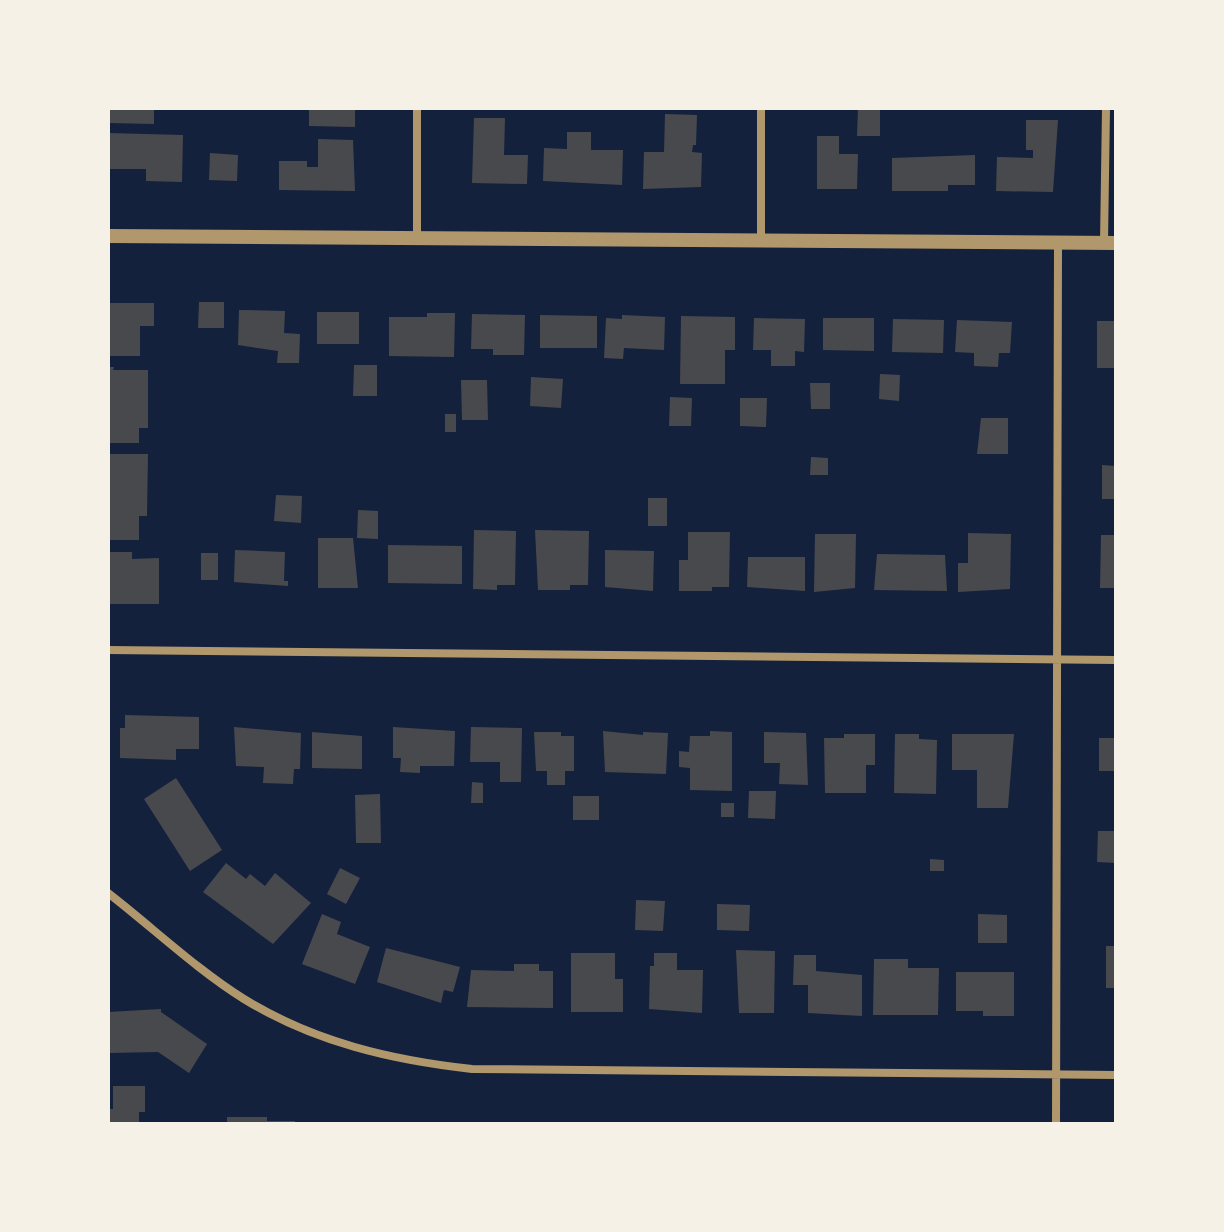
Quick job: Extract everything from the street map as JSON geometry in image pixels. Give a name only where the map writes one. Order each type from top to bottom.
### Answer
[{"type":"street","points":[[417,108],[417,239]]},
{"type":"street","points":[[761,108],[761,242]]},
{"type":"street","points":[[108,236],[1110,243],[1106,108]]},
{"type":"street","points":[[1056,1124],[1058,245]]},
{"type":"street","points":[[108,650],[1116,660]]},
{"type":"street","points":[[108,893],[244,998],[320,1037],[402,1061],[472,1069],[1116,1075]]},
{"type":"building","points":[[108,108],[154,108],[154,124],[108,123]]},
{"type":"building","points":[[309,108],[355,108],[355,127],[309,126]]},
{"type":"building","points":[[858,108],[880,108],[880,136],[857,136]]},
{"type":"building","points":[[665,114],[697,115],[696,145],[693,145],[692,152],[702,153],[701,187],[643,189],[644,152],[664,152]]},
{"type":"building","points":[[474,118],[505,118],[504,155],[528,155],[527,184],[472,183]]},
{"type":"building","points":[[1026,120],[1058,120],[1053,192],[996,191],[997,157],[1033,158],[1033,150],[1026,150]]},
{"type":"building","points":[[567,132],[591,132],[591,150],[623,150],[622,185],[543,181],[544,148],[567,149]]},
{"type":"building","points":[[108,133],[183,135],[182,182],[146,181],[146,169],[108,169]]},
{"type":"building","points":[[817,136],[839,136],[839,154],[858,154],[857,189],[817,189]]},
{"type":"building","points":[[318,139],[353,140],[355,191],[279,190],[279,161],[307,161],[307,167],[318,167]]},
{"type":"building","points":[[210,153],[238,155],[237,181],[209,180]]},
{"type":"building","points":[[975,155],[975,185],[948,185],[948,191],[892,191],[892,158]]},
{"type":"building","points":[[199,302],[224,302],[224,328],[198,328]]},
{"type":"building","points":[[108,303],[154,303],[154,326],[140,326],[140,356],[108,356]]},
{"type":"building","points":[[239,310],[285,311],[284,333],[300,334],[299,363],[277,363],[278,351],[238,345]]},
{"type":"building","points":[[317,312],[359,312],[359,344],[317,344]]},
{"type":"building","points":[[427,313],[455,313],[454,357],[389,356],[389,317],[427,317]]},
{"type":"building","points":[[472,314],[525,315],[524,355],[493,355],[493,349],[471,349]]},
{"type":"building","points":[[540,315],[597,316],[597,348],[540,348]]},
{"type":"building","points":[[622,315],[665,317],[664,350],[624,348],[623,359],[604,358],[606,318],[622,319]]},
{"type":"building","points":[[681,316],[735,317],[735,350],[725,350],[725,384],[680,384]]},
{"type":"building","points":[[754,318],[805,319],[804,352],[795,351],[795,366],[771,366],[771,350],[753,350]]},
{"type":"building","points":[[823,318],[874,318],[874,351],[823,350]]},
{"type":"building","points":[[893,319],[944,320],[943,353],[892,352]]},
{"type":"building","points":[[957,320],[1012,322],[1010,353],[999,353],[998,367],[974,366],[974,353],[955,352]]},
{"type":"building","points":[[1097,321],[1116,321],[1115,368],[1097,368]]},
{"type":"building","points":[[354,365],[377,365],[377,396],[353,396]]},
{"type":"building","points":[[108,367],[114,367],[113,370],[148,370],[148,428],[139,428],[139,443],[108,443]]},
{"type":"building","points":[[880,374],[900,375],[899,401],[879,399]]},
{"type":"building","points":[[531,377],[563,379],[561,408],[530,406]]},
{"type":"building","points":[[461,380],[487,380],[488,420],[462,420]]},
{"type":"building","points":[[810,383],[830,383],[830,409],[811,409]]},
{"type":"building","points":[[670,397],[692,398],[691,426],[669,426]]},
{"type":"building","points":[[740,398],[767,398],[766,427],[740,426]]},
{"type":"building","points":[[445,414],[456,414],[456,432],[445,432]]},
{"type":"building","points":[[981,418],[1008,418],[1008,454],[977,454]]},
{"type":"building","points":[[108,454],[148,454],[147,516],[139,516],[139,540],[108,540]]},
{"type":"building","points":[[811,457],[828,458],[828,475],[810,475]]},
{"type":"building","points":[[1102,465],[1116,466],[1116,499],[1102,499]]},
{"type":"building","points":[[276,495],[302,496],[301,523],[274,521]]},
{"type":"building","points":[[648,498],[667,498],[667,526],[648,526]]},
{"type":"building","points":[[358,510],[378,511],[378,539],[357,538]]},
{"type":"building","points":[[474,530],[516,531],[515,585],[497,585],[497,590],[473,589]]},
{"type":"building","points":[[535,530],[589,531],[588,585],[570,585],[570,590],[538,590]]},
{"type":"building","points":[[688,532],[730,532],[729,587],[712,587],[712,591],[679,591],[679,560],[688,560]]},
{"type":"building","points":[[968,533],[1011,534],[1010,589],[958,592],[958,563],[968,563]]},
{"type":"building","points":[[815,534],[856,534],[855,588],[814,592]]},
{"type":"building","points":[[1101,535],[1116,535],[1116,588],[1100,588]]},
{"type":"building","points":[[318,538],[353,538],[358,588],[318,588]]},
{"type":"building","points":[[388,545],[462,546],[462,584],[388,583]]},
{"type":"building","points":[[235,550],[285,552],[284,581],[288,581],[288,586],[234,582]]},
{"type":"building","points":[[605,550],[654,551],[653,591],[605,587]]},
{"type":"building","points":[[108,552],[132,552],[132,559],[159,558],[159,604],[110,604]]},
{"type":"building","points":[[201,553],[218,553],[218,580],[201,580]]},
{"type":"building","points":[[877,554],[945,555],[947,591],[874,590]]},
{"type":"building","points":[[748,557],[805,557],[805,591],[747,587]]},
{"type":"building","points":[[125,715],[199,717],[199,749],[176,749],[176,760],[120,758],[120,728],[125,728]]},
{"type":"building","points":[[234,727],[301,733],[300,769],[294,769],[293,784],[263,783],[264,767],[236,766]]},
{"type":"building","points":[[393,727],[455,731],[454,766],[420,766],[420,773],[400,772],[401,758],[393,758]]},
{"type":"building","points":[[471,727],[522,728],[521,782],[500,782],[500,762],[470,762]]},
{"type":"building","points":[[603,731],[643,735],[643,732],[668,733],[666,774],[605,772]]},
{"type":"building","points":[[710,731],[732,732],[732,791],[690,790],[690,768],[679,767],[679,751],[689,752],[690,736],[710,736]]},
{"type":"building","points":[[312,732],[362,736],[362,769],[312,768]]},
{"type":"building","points":[[534,732],[561,732],[561,736],[574,736],[574,771],[565,771],[565,785],[547,785],[547,771],[536,771]]},
{"type":"building","points":[[764,732],[806,733],[808,785],[779,784],[780,763],[764,763]]},
{"type":"building","points":[[844,734],[875,734],[875,765],[866,765],[866,793],[825,793],[824,738],[844,738]]},
{"type":"building","points":[[895,734],[919,734],[919,739],[937,740],[936,794],[894,793]]},
{"type":"building","points":[[952,734],[1014,734],[1008,808],[977,808],[977,770],[952,770]]},
{"type":"building","points":[[1099,738],[1116,738],[1116,771],[1099,771]]},
{"type":"building","points":[[176,778],[222,850],[190,871],[144,799]]},
{"type":"building","points":[[472,782],[483,783],[483,803],[471,803]]},
{"type":"building","points":[[749,791],[776,791],[775,819],[748,818]]},
{"type":"building","points":[[380,794],[381,843],[356,843],[355,795]]},
{"type":"building","points":[[573,796],[599,796],[599,820],[573,820]]},
{"type":"building","points":[[721,803],[734,803],[734,817],[721,817]]},
{"type":"building","points":[[1098,831],[1116,831],[1116,863],[1097,862]]},
{"type":"building","points":[[930,859],[944,860],[944,871],[930,871]]},
{"type":"building","points":[[226,863],[246,879],[250,874],[265,886],[275,873],[311,903],[273,944],[203,892]]},
{"type":"building","points":[[340,868],[360,878],[346,904],[327,894]]},
{"type":"building","points":[[636,900],[665,901],[663,931],[635,930]]},
{"type":"building","points":[[717,904],[750,905],[749,931],[717,930]]},
{"type":"building","points":[[322,914],[341,922],[337,934],[370,947],[355,984],[302,964]]},
{"type":"building","points":[[978,914],[1007,915],[1007,943],[978,943]]},
{"type":"building","points":[[1106,946],[1116,946],[1116,988],[1106,988]]},
{"type":"building","points":[[386,948],[460,967],[453,992],[444,990],[441,1003],[377,982]]},
{"type":"building","points":[[736,950],[775,951],[774,1013],[739,1013]]},
{"type":"building","points":[[571,953],[615,953],[615,979],[623,979],[623,1012],[571,1012]]},
{"type":"building","points":[[654,953],[677,953],[677,970],[703,970],[702,1013],[649,1009],[650,966],[654,966]]},
{"type":"building","points":[[794,955],[816,955],[816,971],[862,975],[862,1016],[808,1013],[808,985],[793,985]]},
{"type":"building","points":[[874,959],[908,959],[908,968],[939,968],[938,1015],[873,1015]]},
{"type":"building","points":[[514,964],[539,964],[539,971],[553,971],[553,1008],[467,1007],[471,970],[514,971]]},
{"type":"building","points":[[956,972],[1014,972],[1014,1016],[983,1016],[983,1011],[956,1011]]},
{"type":"building","points":[[161,1009],[207,1044],[189,1073],[158,1052],[108,1053],[108,1012]]},
{"type":"building","points":[[113,1086],[145,1086],[145,1112],[139,1112],[139,1124],[108,1124],[108,1109],[113,1109]]},
{"type":"building","points":[[227,1117],[267,1117],[267,1121],[295,1121],[295,1124],[227,1124]]}]
